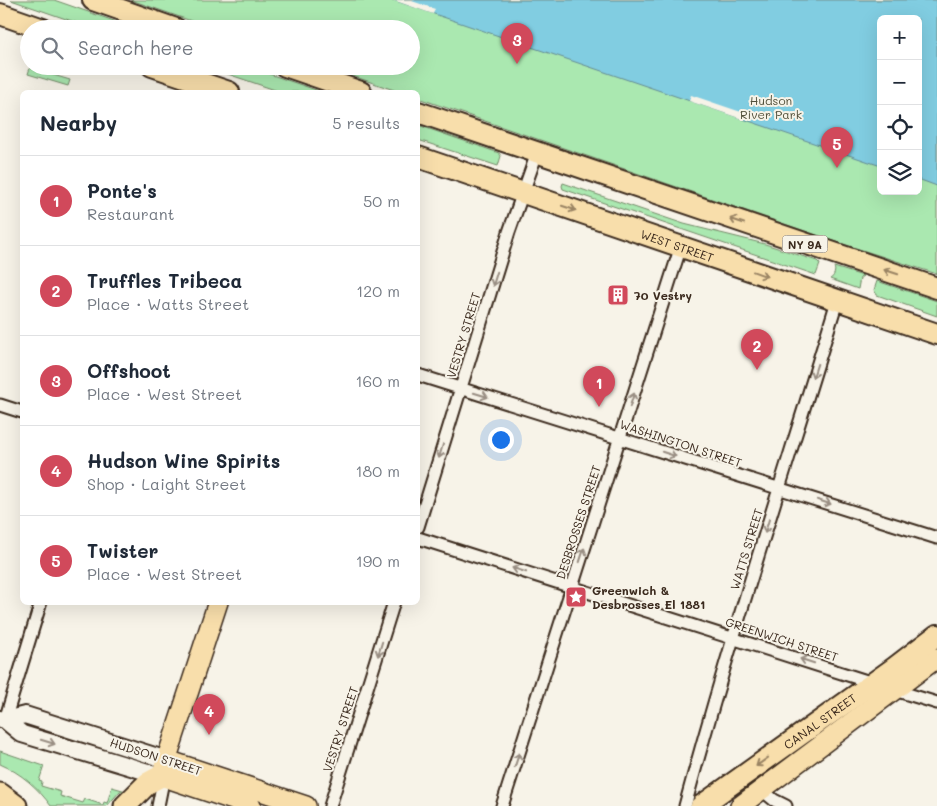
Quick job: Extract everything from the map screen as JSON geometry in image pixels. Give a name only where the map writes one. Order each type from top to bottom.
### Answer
[{"type":"highway","points":[[93,0],[150,20]]},
{"type":"highway","points":[[0,14],[20,21]]},
{"type":"highway","points":[[170,75],[195,87],[215,90]]},
{"type":"highway","points":[[311,75],[355,90]]},
{"type":"highway","name":"NY 9A","points":[[420,113],[937,288]]},
{"type":"highway","name":"WEST STREET","points":[[420,158],[937,334]]},
{"type":"highway","name":"CANAL STREET","points":[[701,806],[874,683],[937,635]]},
{"type":"highway","points":[[125,806],[164,768]]},
{"type":"highway","points":[[0,794],[16,806]]},
{"type":"main road","points":[[164,768],[217,605]]},
{"type":"main road","name":"CANAL STREET","points":[[740,806],[937,658]]},
{"type":"main road","name":"HUDSON STREET","points":[[3,720],[22,734],[164,768],[306,806]]},
{"type":"main road","name":"HUDSON STREET","points":[[164,768],[251,806]]},
{"type":"street","name":"VESTRY STREET","points":[[420,521],[522,193],[537,153]]},
{"type":"street","name":"DESBROSSES STREET","points":[[502,806],[681,246]]},
{"type":"street","name":"WATTS STREET","points":[[685,806],[778,488],[837,301]]},
{"type":"street","name":"WASHINGTON STREET","points":[[420,376],[937,538]]},
{"type":"street","points":[[0,405],[20,411]]},
{"type":"street","name":"GREENWICH STREET","points":[[420,539],[937,703]]},
{"type":"street","points":[[3,720],[40,605]]},
{"type":"street","name":"VESTRY STREET","points":[[330,806],[393,605]]},
{"type":"street","points":[[158,806],[164,768]]},
{"type":"street","points":[[762,790],[774,800],[786,806]]},
{"type":"green space","points":[[11,0],[54,0],[111,20],[69,20]]},
{"type":"green space","name":"Hudson River Park","points":[[131,0],[937,0],[937,274],[834,241],[420,99],[420,90],[394,90],[350,75],[420,75],[420,20],[188,20]]},
{"type":"green space","points":[[31,75],[53,75],[70,80],[68,86]]},
{"type":"green space","points":[[231,75],[272,75],[316,90],[275,90]]},
{"type":"green space","points":[[420,126],[499,153],[501,156],[498,166],[420,141]]},
{"type":"green space","points":[[563,183],[684,224],[765,244],[817,261],[820,264],[816,275],[563,189]]},
{"type":"green space","points":[[834,267],[863,276],[860,278],[858,289],[830,279],[834,274]]},
{"type":"green space","points":[[877,281],[937,301],[937,316],[877,295],[874,290]]},
{"type":"green space","points":[[0,751],[44,766],[39,781],[42,782],[41,786],[61,792],[60,796],[83,803],[85,799],[103,805],[104,802],[107,803],[112,787],[126,791],[120,791],[107,806],[51,806],[28,782],[0,764]]},
{"type":"water","points":[[393,0],[937,0],[937,186],[922,180],[922,15],[877,15],[877,165]]},
{"type":"pier","points":[[393,0],[409,0],[435,9],[433,14]]},
{"type":"pier","points":[[691,95],[744,113],[742,119],[689,101]]},
{"type":"place","name":"Offshoot","points":[[517,64]]},
{"type":"place","name":"Twister","points":[[837,168]]},
{"type":"place","name":"70 Vestry","points":[[618,295]]},
{"type":"place","name":"Truffles Tribeca","points":[[757,370]]},
{"type":"place","name":"Ponte's","points":[[599,407]]},
{"type":"place","name":"Greenwich & Desbrosses El 1881","points":[[576,597]]},
{"type":"place","name":"Hudson Wine Spirits","points":[[209,735]]}]
